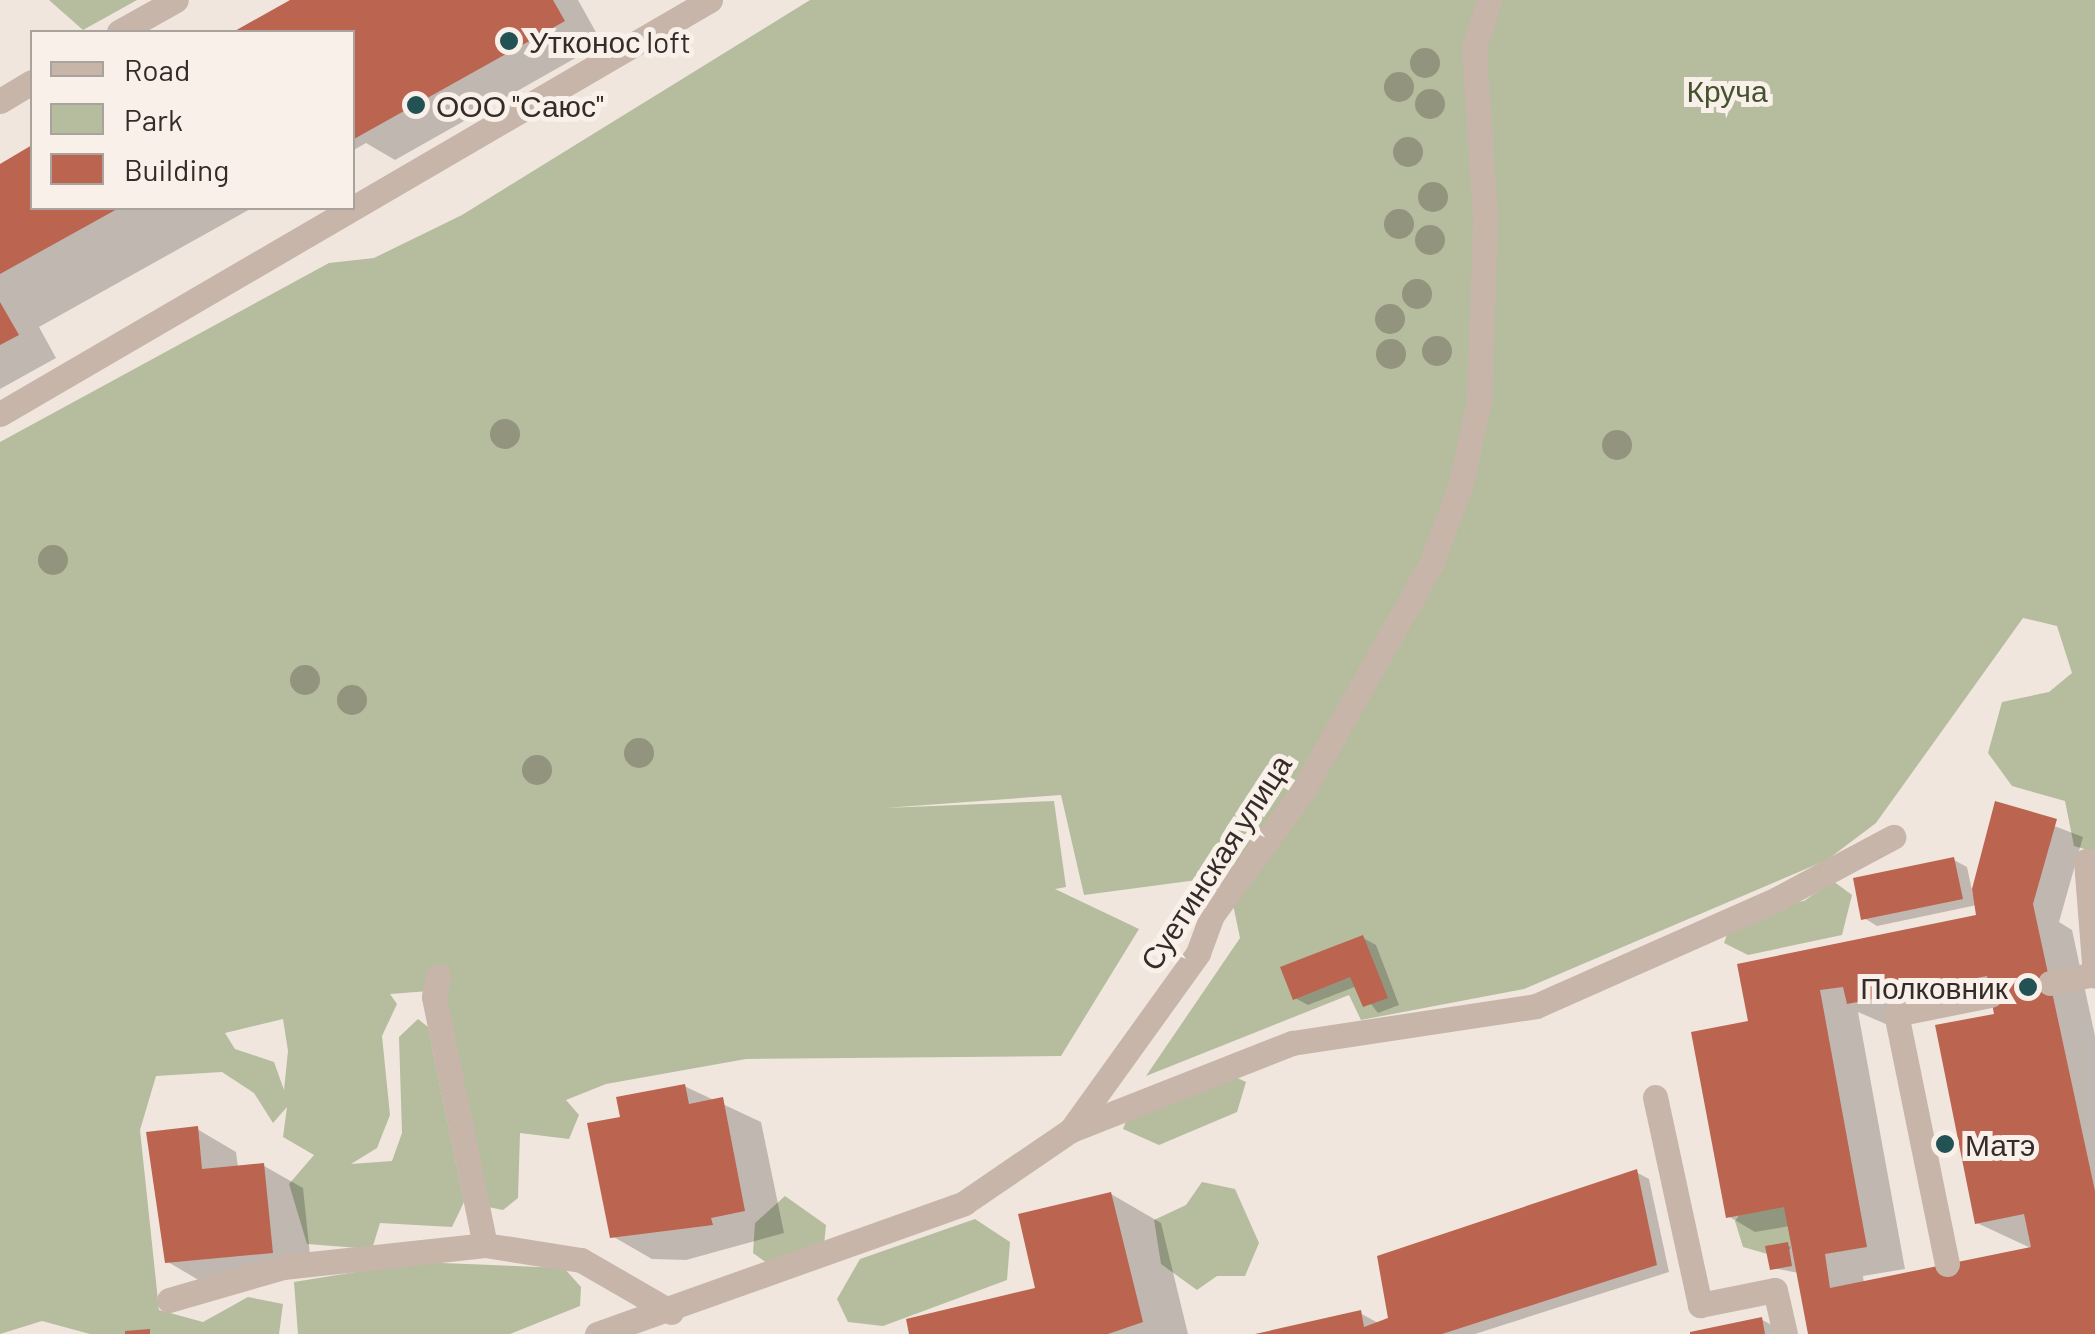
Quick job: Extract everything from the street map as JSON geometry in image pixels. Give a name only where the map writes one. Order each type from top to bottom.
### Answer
[{"type":"street","points":[[124,30],[176,0]]},
{"type":"street","points":[[355,207],[710,0]]},
{"type":"street","name":"Суетинская улица","points":[[597,1334],[671,1312],[964,1203],[1071,1130],[1302,792],[1432,562],[1479,401],[1485,218],[1474,48],[1489,0]]},
{"type":"street","points":[[0,101],[30,83]]},
{"type":"street","points":[[0,414],[350,210]]},
{"type":"street","points":[[1071,1130],[1292,1043],[1536,1006],[1777,899],[1892,836]]},
{"type":"street","points":[[2050,983],[2095,975],[2086,860]]},
{"type":"street","points":[[438,976],[434,997],[485,1245]]},
{"type":"street","points":[[1947,1264],[1896,1014],[1990,994]]},
{"type":"street","points":[[1656,1097],[1700,1305],[1775,1290],[1785,1334]]},
{"type":"street","points":[[169,1300],[283,1267],[485,1245],[582,1260],[671,1312]]},
{"type":"green space","points":[[49,0],[137,0],[83,30]]},
{"type":"green space","name":"Круча","points":[[810,0],[2095,0],[2095,852],[2074,846],[2065,801],[2012,786],[1988,753],[2002,702],[2049,692],[2072,673],[2057,626],[2023,618],[1876,823],[1827,860],[1524,989],[1361,1020],[1349,995],[1146,1076],[1240,938],[1227,876],[1084,895],[1061,795],[885,808],[1054,801],[1066,887],[1055,889],[1139,929],[1061,1056],[746,1059],[606,1084],[566,1100],[579,1115],[569,1139],[520,1133],[518,1198],[503,1210],[488,1207],[442,990],[390,994],[397,1004],[382,1036],[390,1115],[377,1148],[351,1164],[392,1161],[402,1133],[399,1037],[418,1019],[428,1027],[464,1202],[452,1227],[380,1223],[372,1249],[307,1244],[289,1184],[314,1155],[283,1137],[287,1107],[273,1123],[254,1093],[222,1072],[156,1076],[140,1130],[159,1310],[203,1322],[248,1297],[283,1304],[279,1334],[90,1334],[42,1321],[0,1334],[0,442],[329,263],[374,258],[462,215]],"holes":[[[283,1019],[288,1051],[284,1090],[274,1062],[235,1049],[225,1033]]]},
{"type":"green space","points":[[1833,881],[1852,895],[1842,935],[1748,955],[1724,943],[1735,912],[1804,901]]},
{"type":"green space","points":[[1218,1069],[1246,1082],[1237,1112],[1159,1145],[1123,1129],[1135,1098]]},
{"type":"green space","points":[[1202,1182],[1235,1189],[1259,1243],[1245,1276],[1217,1276],[1197,1290],[1161,1264],[1154,1220],[1186,1205]]},
{"type":"green space","points":[[1754,1194],[1792,1199],[1803,1234],[1782,1258],[1743,1247],[1735,1221]]},
{"type":"green space","points":[[785,1196],[826,1225],[822,1265],[787,1278],[753,1253],[755,1223]]},
{"type":"green space","points":[[975,1219],[1010,1242],[1007,1280],[883,1326],[848,1322],[837,1299],[860,1259]]},
{"type":"green space","points":[[417,1262],[564,1268],[581,1287],[580,1306],[510,1334],[298,1334],[294,1282]]},
{"type":"building","points":[[290,0],[553,0],[565,21],[355,138],[355,30],[237,30]]},
{"type":"building","points":[[30,146],[30,210],[115,210],[0,274],[0,164]]},
{"type":"building","points":[[0,302],[19,335],[0,345]]},
{"type":"building","points":[[1995,801],[2057,819],[2033,904],[2095,1191],[2095,1334],[1808,1334],[1784,1207],[1726,1218],[1691,1032],[1748,1021],[1737,964],[1976,915],[1972,889]],"holes":[[[1987,976],[1994,1014],[1935,1025],[1975,1224],[2024,1214],[2031,1247],[1830,1288],[1825,1254],[1867,1247],[1820,990],[1843,987],[1847,1004]]]},
{"type":"building","points":[[1954,857],[1963,899],[1861,920],[1853,878]]},
{"type":"building","points":[[1363,935],[1388,998],[1363,1007],[1350,977],[1293,1000],[1280,967]]},
{"type":"building","points":[[685,1084],[689,1104],[723,1097],[745,1211],[711,1218],[713,1225],[610,1238],[587,1123],[620,1117],[616,1097]]},
{"type":"building","points":[[198,1126],[202,1169],[264,1163],[273,1253],[165,1263],[146,1132]]},
{"type":"building","points":[[1637,1169],[1657,1265],[1442,1334],[1255,1334],[1361,1310],[1364,1327],[1388,1318],[1377,1256]]},
{"type":"building","points":[[1111,1192],[1143,1322],[1108,1334],[909,1334],[906,1319],[1035,1288],[1018,1214]]},
{"type":"building","points":[[1788,1242],[1792,1266],[1770,1270],[1765,1246]]},
{"type":"building","points":[[1762,1317],[1765,1334],[1690,1334],[1690,1332]]},
{"type":"building","points":[[150,1329],[150,1334],[125,1334],[125,1331]]},
{"type":"place","name":"Утконос loft","points":[[509,41]]},
{"type":"place","name":"ООО \"Саюс\"","points":[[416,105]]},
{"type":"place","name":"Полковник","points":[[2028,987]]},
{"type":"place","name":"Матэ","points":[[1945,1144]]}]
